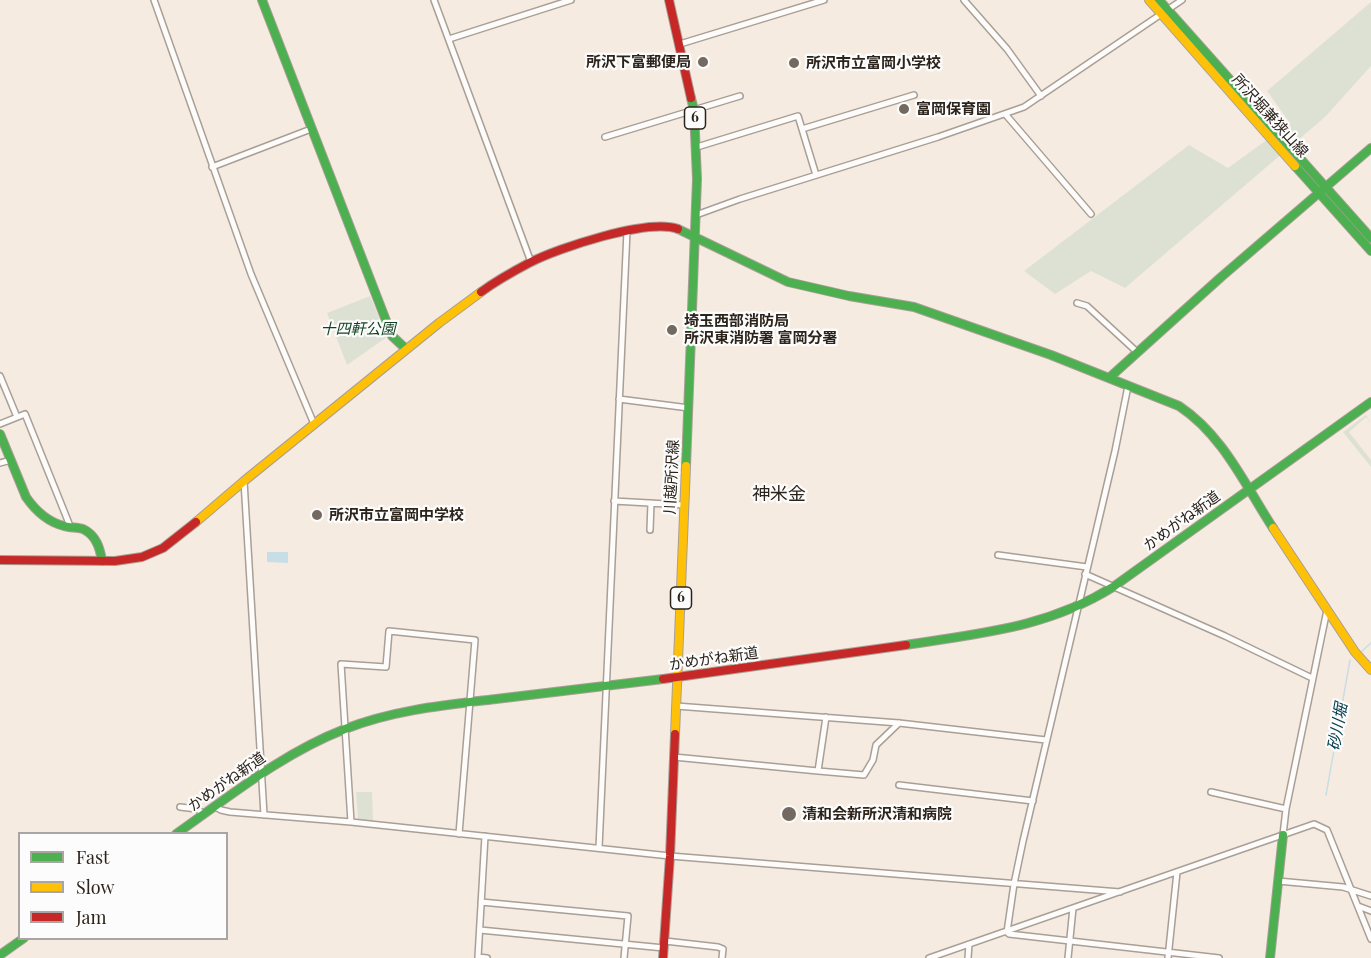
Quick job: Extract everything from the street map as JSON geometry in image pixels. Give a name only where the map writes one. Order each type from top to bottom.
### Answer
[{"type":"street","points":[[154,0],[251,274],[314,424]]},
{"type":"street","points":[[262,0],[392,336],[406,349]]},
{"type":"street","points":[[434,0],[531,262]]},
{"type":"street","points":[[449,39],[571,0]]},
{"type":"street","name":"川越所沢線","points":[[663,958],[670,855],[689,408],[697,147],[694,110],[669,0]]},
{"type":"street","points":[[680,44],[824,0]]},
{"type":"street","points":[[964,0],[1007,49],[1041,96]]},
{"type":"street","name":"所沢堀兼狭山線","points":[[1149,0],[1165,12],[1323,189],[1371,238]]},
{"type":"street","name":"所沢堀兼狭山線","points":[[1159,0],[1165,12]]},
{"type":"street","points":[[696,215],[1006,115],[1041,96],[1182,0]]},
{"type":"street","points":[[802,129],[914,95]]},
{"type":"street","points":[[605,137],[740,96]]},
{"type":"street","points":[[1006,115],[1091,214]]},
{"type":"street","points":[[697,147],[798,116],[816,175]]},
{"type":"street","points":[[212,167],[311,129]]},
{"type":"street","points":[[1109,378],[1371,148]]},
{"type":"street","name":"所沢堀兼狭山線","points":[[1323,189],[1371,251]]},
{"type":"street","points":[[0,560],[134,559],[163,548],[183,534],[244,481],[406,349],[479,294],[531,262],[606,236],[663,225],[684,231],[788,282],[849,296],[914,307],[1022,344],[1179,406],[1204,423],[1222,446],[1248,490],[1355,652],[1371,670]]},
{"type":"street","points":[[599,848],[627,231]]},
{"type":"street","points":[[1077,303],[1087,306],[1137,352]]},
{"type":"street","points":[[0,376],[16,417]]},
{"type":"street","points":[[1008,932],[1014,884],[1115,451],[1128,386]]},
{"type":"street","points":[[619,399],[689,408]]},
{"type":"street","name":"かめがね新道","points":[[179,832],[262,773],[300,750],[345,729],[404,712],[677,678],[1016,628],[1052,619],[1077,608],[1113,587],[1371,402]]},
{"type":"street","points":[[0,424],[25,414],[70,526]]},
{"type":"street","points":[[0,434],[32,506],[55,523],[82,529],[91,535],[100,548],[102,561]]},
{"type":"street","points":[[0,463],[11,460]]},
{"type":"street","points":[[244,481],[264,815]]},
{"type":"street","points":[[615,501],[684,505]]},
{"type":"street","points":[[650,530],[651,503]]},
{"type":"street","points":[[998,555],[1087,567]]},
{"type":"street","points":[[1085,574],[1225,636],[1312,678]]},
{"type":"street","points":[[1270,958],[1286,809],[1327,609]]},
{"type":"street","points":[[351,822],[341,664],[386,667],[389,631],[475,640],[459,834]]},
{"type":"street","points":[[676,706],[899,723],[1046,740]]},
{"type":"street","points":[[818,771],[826,717]]},
{"type":"street","points":[[674,757],[864,775],[873,760],[876,745],[899,723]]},
{"type":"street","points":[[899,785],[1033,801]]},
{"type":"street","points":[[1211,792],[1286,809]]},
{"type":"street","points":[[180,807],[197,809],[204,814]]},
{"type":"street","points":[[215,807],[230,812],[351,822],[670,855],[1120,892]]},
{"type":"street","points":[[929,958],[1314,824],[1327,830],[1371,939]]},
{"type":"street","points":[[485,836],[478,957],[487,958]]},
{"type":"street","points":[[1169,955],[1177,872]]},
{"type":"street","points":[[1278,881],[1350,889],[1371,896]]},
{"type":"street","points":[[481,902],[628,916],[624,958]]},
{"type":"street","points":[[1358,906],[1371,911]]},
{"type":"street","points":[[1068,958],[1073,909]]},
{"type":"street","points":[[480,930],[626,944],[718,946],[723,949],[722,958]]},
{"type":"street","points":[[1008,932],[1009,934],[1169,955],[1219,958]]},
{"type":"street","points":[[0,955],[22,940]]},
{"type":"street","points":[[968,958],[969,944]]},
{"type":"green space","points":[[1371,2],[1371,66],[1325,117],[1125,288],[1091,271],[1055,294],[1024,271],[1189,145],[1228,168],[1290,123],[1267,91]]},
{"type":"green space","name":"十四軒公園","points":[[370,296],[387,337],[347,365],[327,313]]},
{"type":"green space","points":[[1366,415],[1371,423],[1366,417],[1349,432],[1371,460],[1371,467],[1343,432]]},
{"type":"green space","points":[[356,792],[372,792],[373,821],[358,820]]},
{"type":"water","points":[[267,552],[288,552],[288,563],[267,562]]},
{"type":"waterway","name":"砂川堀","points":[[1361,652],[1371,643]]},
{"type":"waterway","name":"砂川堀","points":[[1326,795],[1350,660]]},
{"type":"waterway","name":"砂川堀","points":[[1197,868],[1277,840]]},
{"type":"waterway","name":"砂川堀","points":[[1076,910],[1145,886]]},
{"type":"waterway","name":"砂川堀","points":[[1016,930],[1069,912]]},
{"type":"waterway","name":"砂川堀","points":[[938,958],[966,948]]},
{"type":"traffic: fast","points":[[262,0],[392,336],[406,349]]},
{"type":"traffic: fast","points":[[1159,0],[1371,238]]},
{"type":"traffic: fast","points":[[686,466],[697,179],[694,110],[691,98]]},
{"type":"traffic: fast","points":[[1109,378],[1220,278],[1371,148]]},
{"type":"traffic: fast","points":[[1295,166],[1371,251]]},
{"type":"traffic: fast","points":[[678,229],[788,282],[849,296],[914,307],[1051,355],[1179,406],[1195,418],[1221,446],[1273,528]]},
{"type":"traffic: fast","points":[[906,645],[1012,627],[1063,612],[1088,601],[1113,587],[1371,402]]},
{"type":"traffic: fast","points":[[0,434],[30,502],[42,515],[53,522],[66,527],[83,529],[91,535],[97,542],[102,561]]},
{"type":"traffic: fast","points":[[179,832],[237,790],[300,750],[363,723],[438,706],[663,679]]},
{"type":"traffic: fast","points":[[1270,958],[1283,835]]},
{"type":"traffic: fast","points":[[0,955],[21,940]]},
{"type":"traffic: slow","points":[[1149,0],[1295,166]]},
{"type":"traffic: slow","points":[[196,522],[439,323],[481,292]]},
{"type":"traffic: slow","points":[[675,734],[686,466]]},
{"type":"traffic: slow","points":[[1273,528],[1355,652],[1371,670]]},
{"type":"traffic: jam","points":[[669,0],[691,98]]},
{"type":"traffic: jam","points":[[481,292],[529,263],[581,243],[625,231],[664,227],[678,229]]},
{"type":"traffic: jam","points":[[0,560],[115,561],[142,557],[163,548],[196,522]]},
{"type":"traffic: jam","points":[[663,679],[906,645]]},
{"type":"traffic: jam","points":[[663,958],[675,734]]},
{"type":"place","name":"所沢下富郵便局","points":[[703,62]]},
{"type":"place","name":"所沢市立富岡小学校","points":[[794,63]]},
{"type":"place","name":"富岡保育園","points":[[904,109]]},
{"type":"place","name":"埼玉西部消防局 所沢東消防署 富岡分署","points":[[672,330]]},
{"type":"place","name":"所沢市立富岡中学校","points":[[317,515]]},
{"type":"place","name":"清和会新所沢清和病院","points":[[789,814]]},
{"type":"district","name":"神米金","points":[[779,494]]}]
